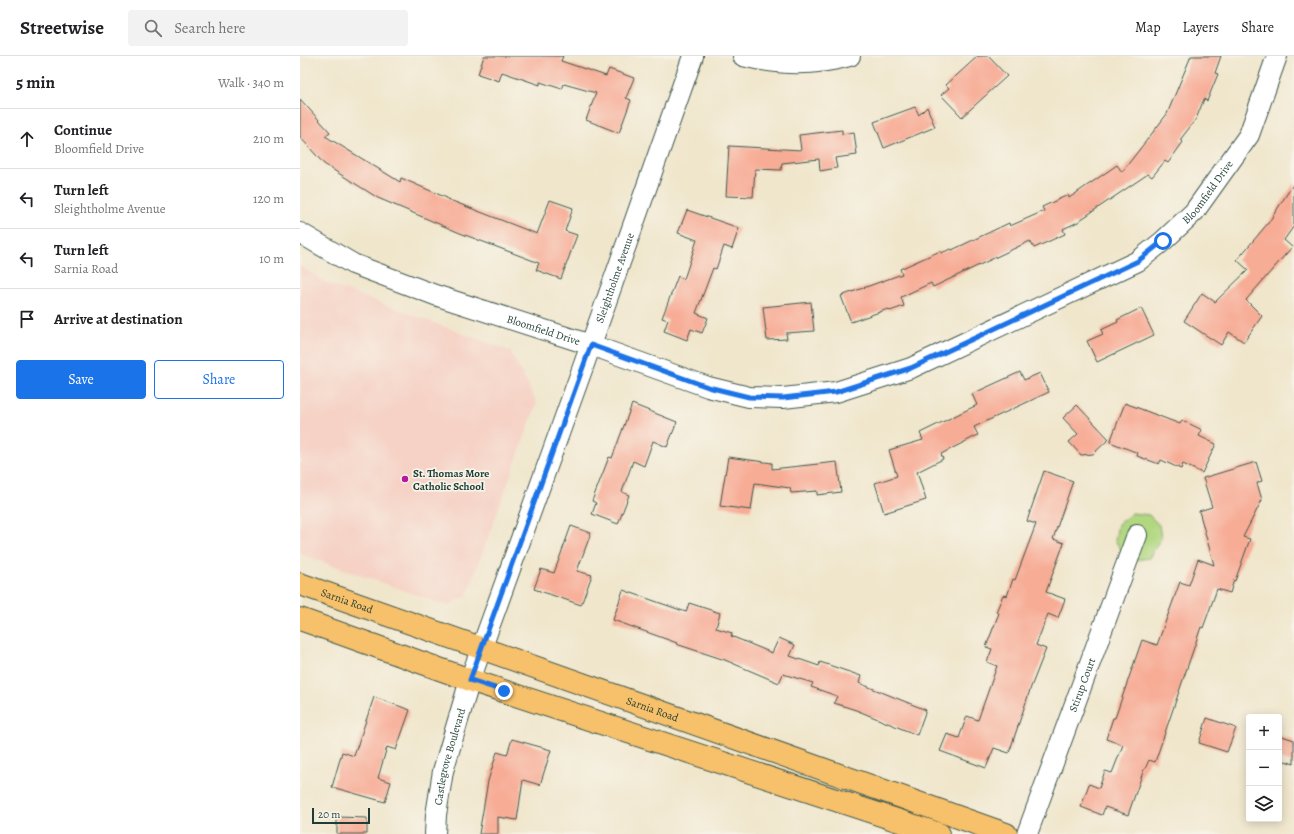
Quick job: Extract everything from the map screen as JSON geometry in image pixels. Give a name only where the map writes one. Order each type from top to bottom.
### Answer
[{"type":"main road","name":"Sarnia Road","points":[[300,584],[1006,834]]},
{"type":"main road","points":[[300,619],[470,680],[940,834]]},
{"type":"street","name":"Sleightholme Avenue","points":[[470,680],[591,345],[693,56]]},
{"type":"street","points":[[742,56],[800,64],[834,61],[850,56]]},
{"type":"street","name":"Bloomfield Drive","points":[[300,233],[353,264],[435,295],[591,345],[708,387],[749,397],[783,398],[836,392],[911,368],[1138,261],[1163,241],[1194,212],[1249,135],[1277,56]]},
{"type":"street","name":"Stirup Court","points":[[1027,834],[1137,535]]},
{"type":"street","name":"Castlegrove Boulevard","points":[[435,834],[436,814],[443,771],[470,680]]},
{"type":"shaded area","name":"St. Thomas More Catholic School","points":[[300,266],[326,283],[510,351],[537,403],[467,595],[448,606],[300,554]]},
{"type":"green space","points":[[1132,513],[1149,515],[1159,525],[1161,538],[1149,558],[1136,560],[1124,555],[1115,540],[1118,524]]},
{"type":"building","points":[[484,56],[563,56],[561,61],[606,76],[609,69],[634,78],[626,98],[631,100],[619,133],[586,120],[596,93],[564,84],[562,89],[540,82],[540,85],[502,72],[499,81],[478,74]]},
{"type":"building","points":[[978,56],[988,56],[1007,76],[962,117],[941,95],[949,88],[946,85]]},
{"type":"building","points":[[1191,56],[1221,56],[1215,73],[1218,74],[1207,101],[1204,99],[1196,119],[1180,140],[1183,142],[1168,163],[1165,161],[1152,177],[1148,174],[1080,221],[1063,229],[1065,234],[1034,248],[1030,241],[933,287],[931,283],[901,297],[904,306],[890,311],[888,309],[851,322],[841,296],[902,274],[900,269],[940,251],[941,253],[951,249],[952,250],[1009,223],[1010,226],[1044,211],[1042,207],[1068,195],[1069,198],[1117,165],[1122,172],[1167,114]]},
{"type":"building","points":[[300,99],[330,132],[325,136],[400,182],[401,178],[447,199],[537,234],[550,200],[573,208],[565,231],[577,235],[561,279],[536,270],[539,263],[460,233],[378,198],[324,164],[300,137]]},
{"type":"building","points":[[915,107],[919,115],[927,107],[935,127],[884,148],[874,122]]},
{"type":"building","points":[[842,130],[842,134],[854,132],[857,155],[835,158],[837,168],[820,171],[819,159],[782,163],[781,170],[755,169],[753,197],[726,196],[729,146],[801,150],[799,135]]},
{"type":"building","points":[[1294,183],[1294,226],[1284,240],[1292,247],[1246,300],[1262,316],[1244,342],[1229,332],[1221,345],[1184,321],[1202,293],[1215,302],[1248,270],[1237,260],[1269,222]]},
{"type":"building","points":[[687,210],[739,228],[732,249],[724,246],[716,269],[713,268],[696,313],[708,318],[702,333],[691,329],[687,340],[664,331],[668,320],[662,318],[678,276],[684,279],[697,240],[678,233]]},
{"type":"building","points":[[811,302],[814,331],[786,333],[787,339],[767,340],[763,307]]},
{"type":"building","points":[[1141,308],[1154,335],[1097,362],[1087,341],[1103,334],[1101,330]]},
{"type":"building","points":[[1020,372],[1024,380],[1040,373],[1049,392],[974,427],[978,435],[941,454],[943,459],[917,472],[926,500],[884,513],[875,483],[897,476],[889,450],[923,440],[920,433],[977,405],[972,394]]},
{"type":"building","points":[[1125,403],[1180,424],[1182,420],[1202,430],[1199,436],[1216,444],[1202,473],[1183,464],[1181,469],[1161,460],[1159,464],[1137,456],[1138,453],[1110,442]]},
{"type":"building","points":[[632,404],[677,422],[667,447],[653,441],[644,466],[633,461],[622,492],[629,495],[618,524],[592,514],[596,503],[592,501],[609,457],[612,458]]},
{"type":"building","points":[[1077,405],[1109,439],[1093,454],[1081,455],[1069,442],[1078,434],[1063,418]]},
{"type":"building","points":[[728,457],[772,463],[772,469],[837,462],[841,492],[817,495],[817,491],[791,493],[790,488],[755,483],[751,510],[720,506]]},
{"type":"building","points":[[1256,462],[1262,481],[1257,483],[1262,500],[1243,537],[1250,539],[1230,593],[1217,589],[1203,628],[1201,627],[1155,762],[1149,760],[1144,769],[1128,815],[1105,807],[1102,815],[1081,807],[1089,784],[1099,788],[1105,771],[1112,773],[1123,745],[1106,739],[1113,718],[1115,718],[1142,640],[1157,645],[1180,582],[1189,585],[1198,559],[1214,565],[1199,511],[1212,507],[1203,478]]},
{"type":"building","points":[[1044,471],[1073,481],[1053,539],[1064,543],[1046,592],[1065,599],[1058,618],[1048,614],[1036,645],[1046,649],[1031,687],[1009,753],[994,748],[986,768],[940,751],[947,734],[959,738],[967,716],[978,720],[997,666],[987,662],[992,649],[986,647],[999,613],[996,612],[1003,595],[1007,596],[1013,579],[1015,580],[1036,524],[1027,521]]},
{"type":"building","points":[[571,526],[591,533],[577,571],[592,575],[581,605],[534,589],[541,569],[554,573]]},
{"type":"building","points":[[623,590],[686,612],[689,603],[720,613],[716,628],[732,633],[731,636],[772,653],[779,638],[795,645],[790,656],[819,666],[820,662],[861,676],[859,683],[926,710],[917,735],[856,710],[834,703],[837,696],[811,687],[813,683],[783,674],[779,683],[725,660],[676,644],[677,643],[613,620]]},
{"type":"building","points":[[374,697],[410,710],[396,750],[387,747],[378,778],[391,782],[385,802],[332,787],[342,752],[354,756]]},
{"type":"building","points":[[1207,718],[1236,728],[1227,752],[1199,743]]},
{"type":"building","points":[[1282,736],[1294,740],[1294,764],[1282,760]]},
{"type":"building","points":[[512,739],[551,750],[540,785],[523,780],[517,820],[498,817],[498,834],[479,834],[488,781],[497,752],[507,755]]},
{"type":"building","points":[[337,817],[367,818],[367,834],[337,834]]},
{"type":"place","name":"St. Thomas More Catholic School","points":[[405,479]]},
{"type":"route","points":[[504,691],[470,680],[591,345],[708,387],[749,397],[783,398],[836,392],[911,368],[1138,261],[1163,241]]}]
